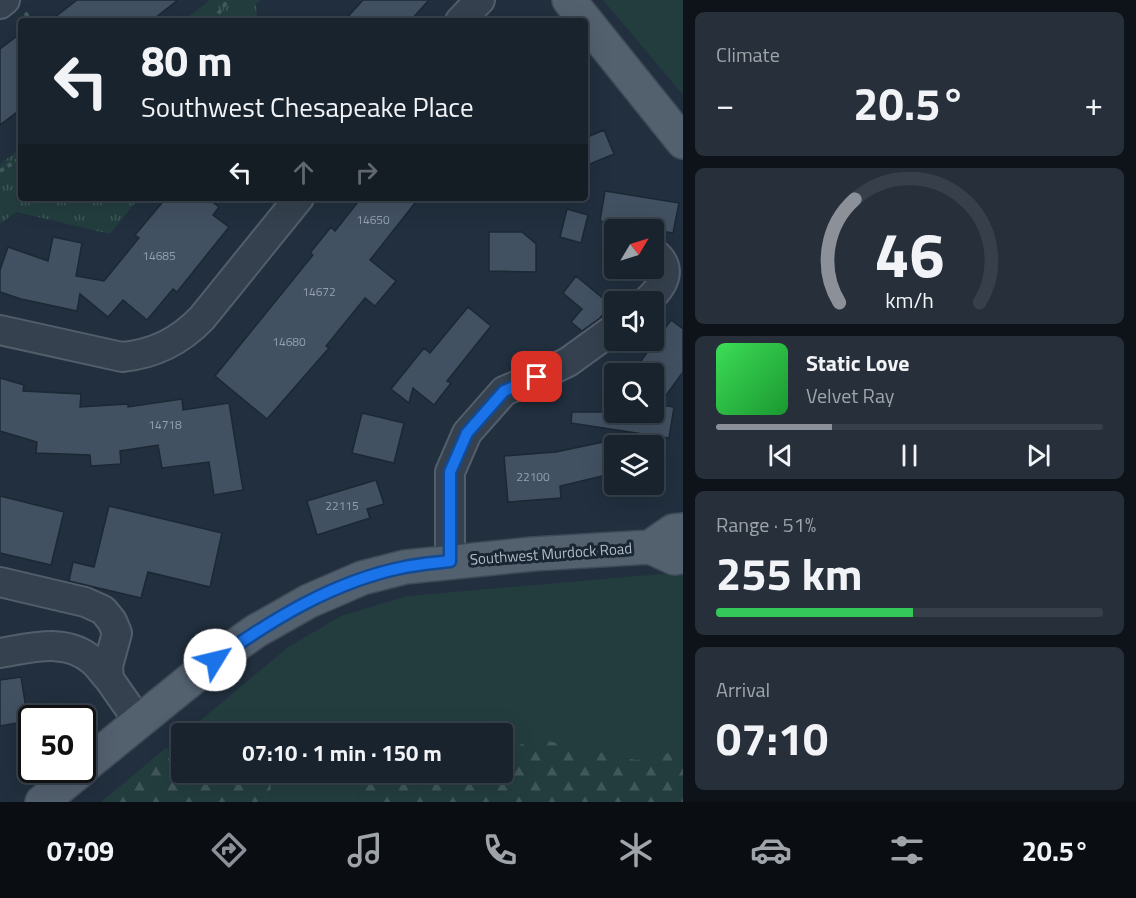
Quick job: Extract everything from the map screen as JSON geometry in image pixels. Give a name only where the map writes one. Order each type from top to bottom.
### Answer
[{"type":"main road","points":[[569,0],[583,18]]},
{"type":"main road","points":[[588,24],[683,142]]},
{"type":"main road","name":"Southwest Murdock Road","points":[[650,547],[673,531],[683,530]]},
{"type":"main road","name":"Southwest Murdock Road","points":[[96,757],[215,660],[256,631],[292,610],[362,578],[405,567],[450,561],[650,547],[674,558],[683,557]]},
{"type":"main road","name":"Southwest Murdock Road","points":[[42,802],[65,783]]},
{"type":"street","points":[[0,4],[6,0]]},
{"type":"street","points":[[463,18],[480,0]]},
{"type":"street","points":[[0,330],[122,357],[140,355],[159,349],[189,332],[297,201]]},
{"type":"street","points":[[450,561],[450,472],[467,433],[504,391],[568,362],[604,336]]},
{"type":"street","points":[[0,582],[85,602],[102,610],[112,621],[117,633],[108,666],[108,680]]},
{"type":"street","points":[[0,653],[51,645],[69,647],[93,661],[139,722]]},
{"type":"path","points":[[215,18],[228,0]]},
{"type":"path","points":[[0,171],[18,160]]},
{"type":"green space","points":[[210,0],[261,0],[256,4],[257,18],[187,18]]},
{"type":"green space","points":[[603,0],[683,0],[683,95]]},
{"type":"green space","points":[[18,150],[18,201],[137,201],[110,234],[16,212],[0,224],[0,164]]},
{"type":"green space","points":[[683,572],[683,750],[636,760],[534,738],[513,748],[513,723],[197,723],[288,647],[341,616],[407,596]]},
{"type":"green space","points":[[534,738],[636,760],[683,750],[683,802],[358,802],[359,793],[371,783],[513,783],[513,748]]},
{"type":"green space","points":[[166,748],[171,752],[171,783],[271,783],[270,802],[101,802]]},
{"type":"green space","points":[[271,783],[410,783],[359,793],[358,802],[270,802]]},
{"type":"building","points":[[77,0],[178,0],[155,18],[54,18]]},
{"type":"building","points":[[363,0],[429,0],[413,18],[347,18]]},
{"type":"building","points":[[18,35],[18,111],[0,125],[0,49]]},
{"type":"building","points":[[604,130],[614,154],[588,165],[588,137]]},
{"type":"building","points":[[605,191],[679,203],[673,233],[664,232],[664,219],[604,219],[604,222],[600,221]]},
{"type":"building","points":[[163,201],[211,201],[219,207],[213,215],[229,227],[177,292],[173,289],[147,320],[123,300],[108,317],[80,294],[77,311],[0,292],[0,270],[8,247],[48,261],[53,237],[82,243],[76,276],[104,281],[139,238],[135,235]]},
{"type":"building","points":[[359,201],[417,201],[370,260],[396,281],[375,306],[365,298],[326,346],[329,348],[267,419],[215,376],[313,255],[310,253],[331,227],[335,231]]},
{"type":"building","points":[[567,209],[588,215],[581,243],[560,237]]},
{"type":"building","points":[[489,232],[522,232],[536,244],[536,272],[489,271]]},
{"type":"building","points":[[576,276],[604,299],[604,313],[582,331],[571,322],[582,309],[563,293]]},
{"type":"building","points":[[468,307],[491,326],[447,381],[451,383],[434,405],[413,388],[409,403],[391,389],[424,348],[430,353]]},
{"type":"building","points":[[671,320],[683,329],[683,372],[664,398],[664,363],[639,363],[648,351],[664,351],[664,330]]},
{"type":"building","points":[[0,378],[24,385],[23,391],[81,394],[80,407],[128,404],[128,407],[182,399],[183,410],[229,403],[243,490],[214,495],[209,462],[162,468],[158,445],[120,451],[121,464],[91,466],[90,455],[36,453],[37,442],[0,431]]},
{"type":"building","points":[[664,406],[674,407],[669,438],[664,437],[664,435],[649,435],[571,423],[572,412],[604,412],[604,423],[664,423]]},
{"type":"building","points":[[362,413],[404,423],[394,463],[352,453]]},
{"type":"building","points":[[604,442],[604,476],[560,486],[561,498],[508,502],[504,456],[556,452]]},
{"type":"building","points":[[376,480],[384,504],[367,509],[370,518],[317,535],[307,501]]},
{"type":"building","points":[[0,496],[64,512],[51,565],[0,553]]},
{"type":"building","points":[[109,506],[222,533],[210,587],[148,572],[141,598],[69,581],[73,562],[94,567]]},
{"type":"building","points":[[21,677],[25,705],[18,705],[18,723],[0,726],[0,680]]},
{"type":"route","points":[[215,660],[256,631],[341,586],[405,567],[450,561],[450,472],[467,433],[504,391],[537,377]]}]
